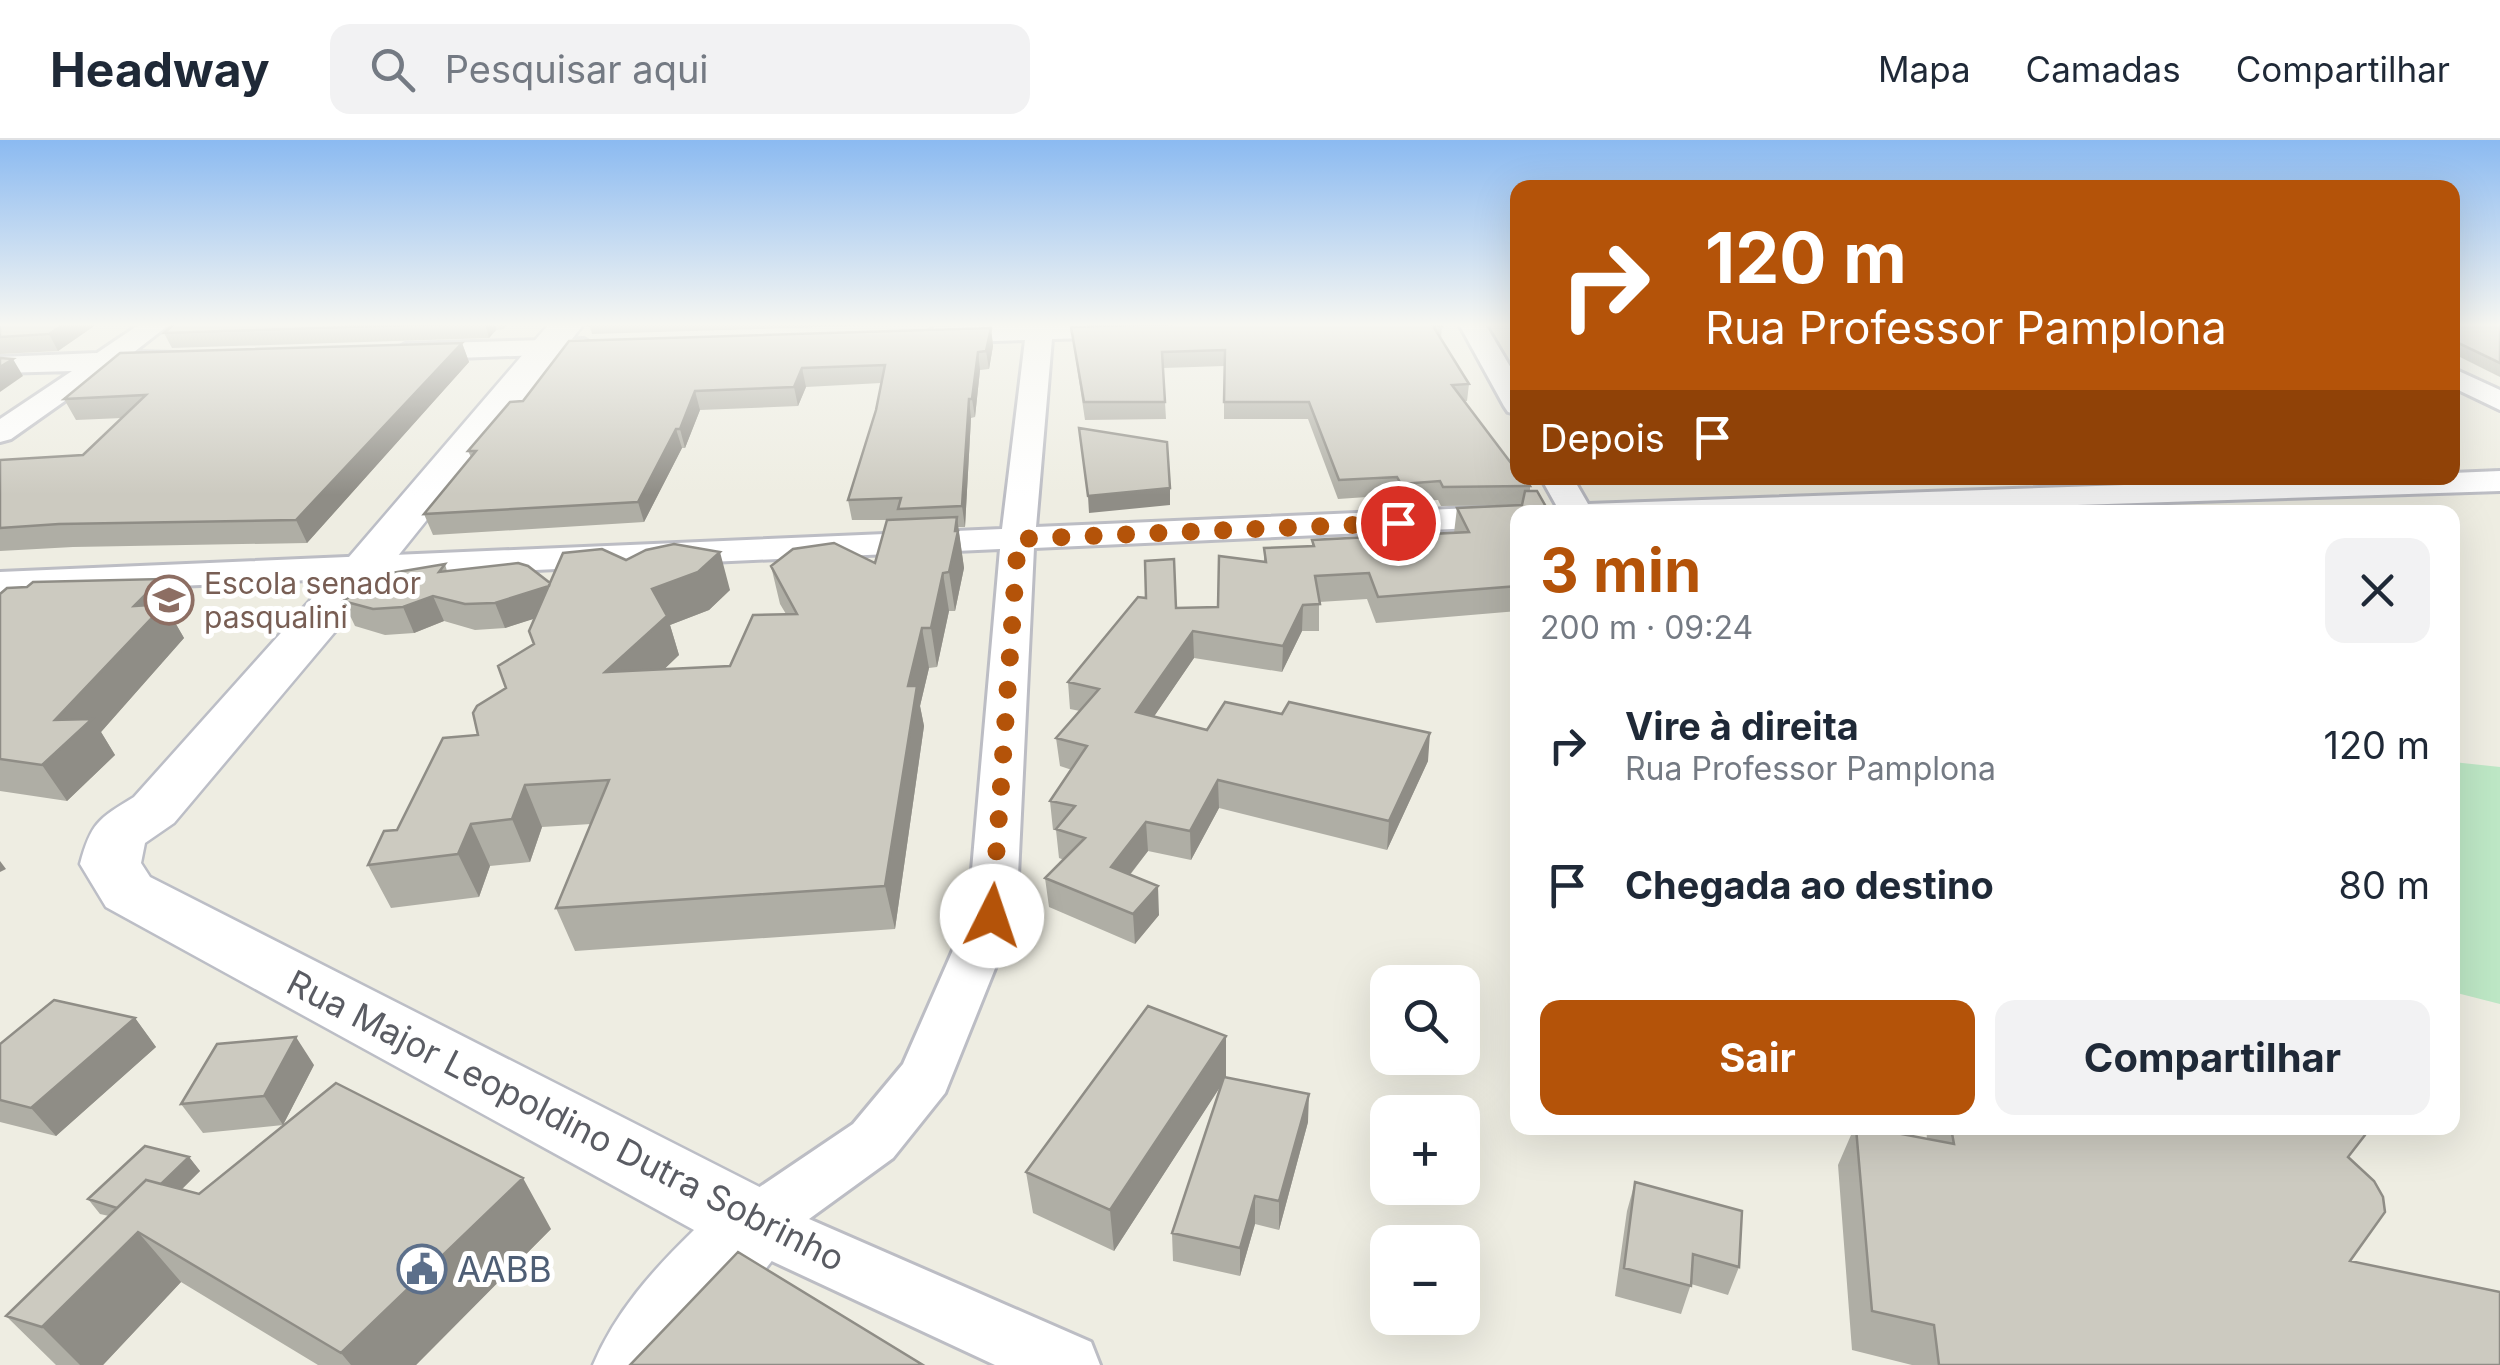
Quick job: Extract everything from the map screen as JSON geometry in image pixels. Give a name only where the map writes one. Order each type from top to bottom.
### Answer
[{"type":"street","points":[[0,433],[75,381]]},
{"type":"street","points":[[331,578],[377,499],[506,381]]},
{"type":"street","points":[[331,578],[422,497],[517,381]]},
{"type":"street","points":[[636,1365],[697,1280],[755,1224],[874,1141],[925,1077],[992,916],[1017,548],[1034,381]]},
{"type":"street","points":[[2463,381],[2500,401]]},
{"type":"street","points":[[2460,484],[2500,481]]},
{"type":"street","points":[[2205,505],[2449,485]]},
{"type":"street","points":[[1965,505],[2500,496]]},
{"type":"street","points":[[377,499],[422,497]]},
{"type":"street","points":[[1362,534],[1510,517]]},
{"type":"street","points":[[0,601],[129,587],[699,561],[1362,534],[1510,535]]},
{"type":"street","name":"Rua Major Leopoldino Dutra Sobrinho","points":[[331,578],[154,810],[118,833],[110,864],[128,892],[755,1224],[1068,1365]]},
{"type":"street","points":[[0,583],[129,587]]},
{"type":"green space","points":[[2460,763],[2500,767],[2500,1004],[2460,994]]},
{"type":"building","points":[[86,381],[426,381],[296,520],[0,528],[0,460],[83,455],[146,395],[64,399]]},
{"type":"building","points":[[538,381],[796,381],[794,387],[695,391],[680,429],[676,429],[638,502],[424,514],[476,451],[468,451],[510,402],[523,401]]},
{"type":"building","points":[[882,381],[974,381],[969,399],[962,506],[898,509],[901,498],[848,500]]},
{"type":"building","points":[[1080,381],[1164,381],[1165,402],[1084,402]]},
{"type":"building","points":[[1224,381],[1467,381],[1469,384],[1452,385],[1510,462],[1510,485],[1530,486],[1443,487],[1440,481],[1401,484],[1397,477],[1339,480],[1309,402],[1224,402]]},
{"type":"building","points":[[1079,428],[1167,442],[1170,488],[1088,496]]},
{"type":"building","points":[[1525,491],[1537,491],[1545,505],[1522,505]]},
{"type":"building","points":[[1510,506],[1510,587],[1378,597],[1369,573],[1315,576],[1320,604],[1303,605],[1283,646],[1193,631],[1136,712],[1207,730],[1225,702],[1282,714],[1289,702],[1430,733],[1389,821],[1218,780],[1190,831],[1146,822],[1111,867],[1158,886],[1133,914],[1045,878],[1085,838],[1056,829],[1075,806],[1050,801],[1087,746],[1056,738],[1099,689],[1068,682],[1138,597],[1146,598],[1145,561],[1174,559],[1176,608],[1218,607],[1219,556],[1266,562],[1264,548],[1314,546],[1312,540],[1469,532],[1457,508]]},
{"type":"building","points":[[957,517],[958,531],[949,572],[943,573],[931,628],[922,628],[908,686],[917,686],[885,886],[556,908],[609,780],[525,785],[512,819],[471,824],[458,854],[368,865],[384,831],[397,830],[443,738],[478,735],[473,713],[477,706],[506,688],[498,666],[534,644],[529,631],[563,553],[602,549],[626,560],[646,550],[674,544],[720,552],[698,572],[652,589],[667,616],[605,672],[730,666],[753,615],[797,614],[771,566],[793,549],[834,543],[875,563],[887,520]]},
{"type":"building","points":[[518,563],[528,566],[549,586],[495,603],[465,604],[433,596],[403,607],[373,609],[343,601],[386,574],[445,564],[439,572]]},
{"type":"building","points":[[161,579],[134,606],[165,604],[55,720],[92,719],[42,765],[0,759],[0,594],[7,588],[27,587],[33,582]]},
{"type":"building","points":[[54,1000],[135,1018],[31,1108],[0,1100],[0,1044]]},
{"type":"building","points":[[1148,1006],[1226,1036],[1110,1210],[1026,1172]]},
{"type":"building","points":[[296,1037],[264,1096],[181,1104],[217,1044]]},
{"type":"building","points":[[1224,1077],[1309,1094],[1279,1201],[1255,1196],[1240,1248],[1172,1233]]},
{"type":"building","points":[[336,1083],[523,1178],[341,1353],[138,1232],[42,1327],[6,1316],[146,1180],[199,1194]]},
{"type":"building","points":[[1857,1135],[1907,1135],[1954,1144],[1952,1135],[2365,1135],[2348,1157],[2374,1181],[2383,1197],[2385,1212],[2350,1261],[2500,1292],[2500,1365],[1939,1365],[1934,1325],[1872,1311]]},
{"type":"building","points":[[145,1146],[189,1157],[161,1184],[146,1180],[117,1208],[88,1199]]},
{"type":"building","points":[[1635,1182],[1742,1211],[1739,1267],[1693,1254],[1691,1286],[1624,1268]]},
{"type":"building","points":[[738,1252],[923,1365],[630,1365]]},
{"type":"place","name":"Escola senador pasqualini","points":[[169,600]]},
{"type":"place","name":"AABB","points":[[422,1269]]},
{"type":"route","points":[[992,916],[1018,539],[1398,523]]}]
